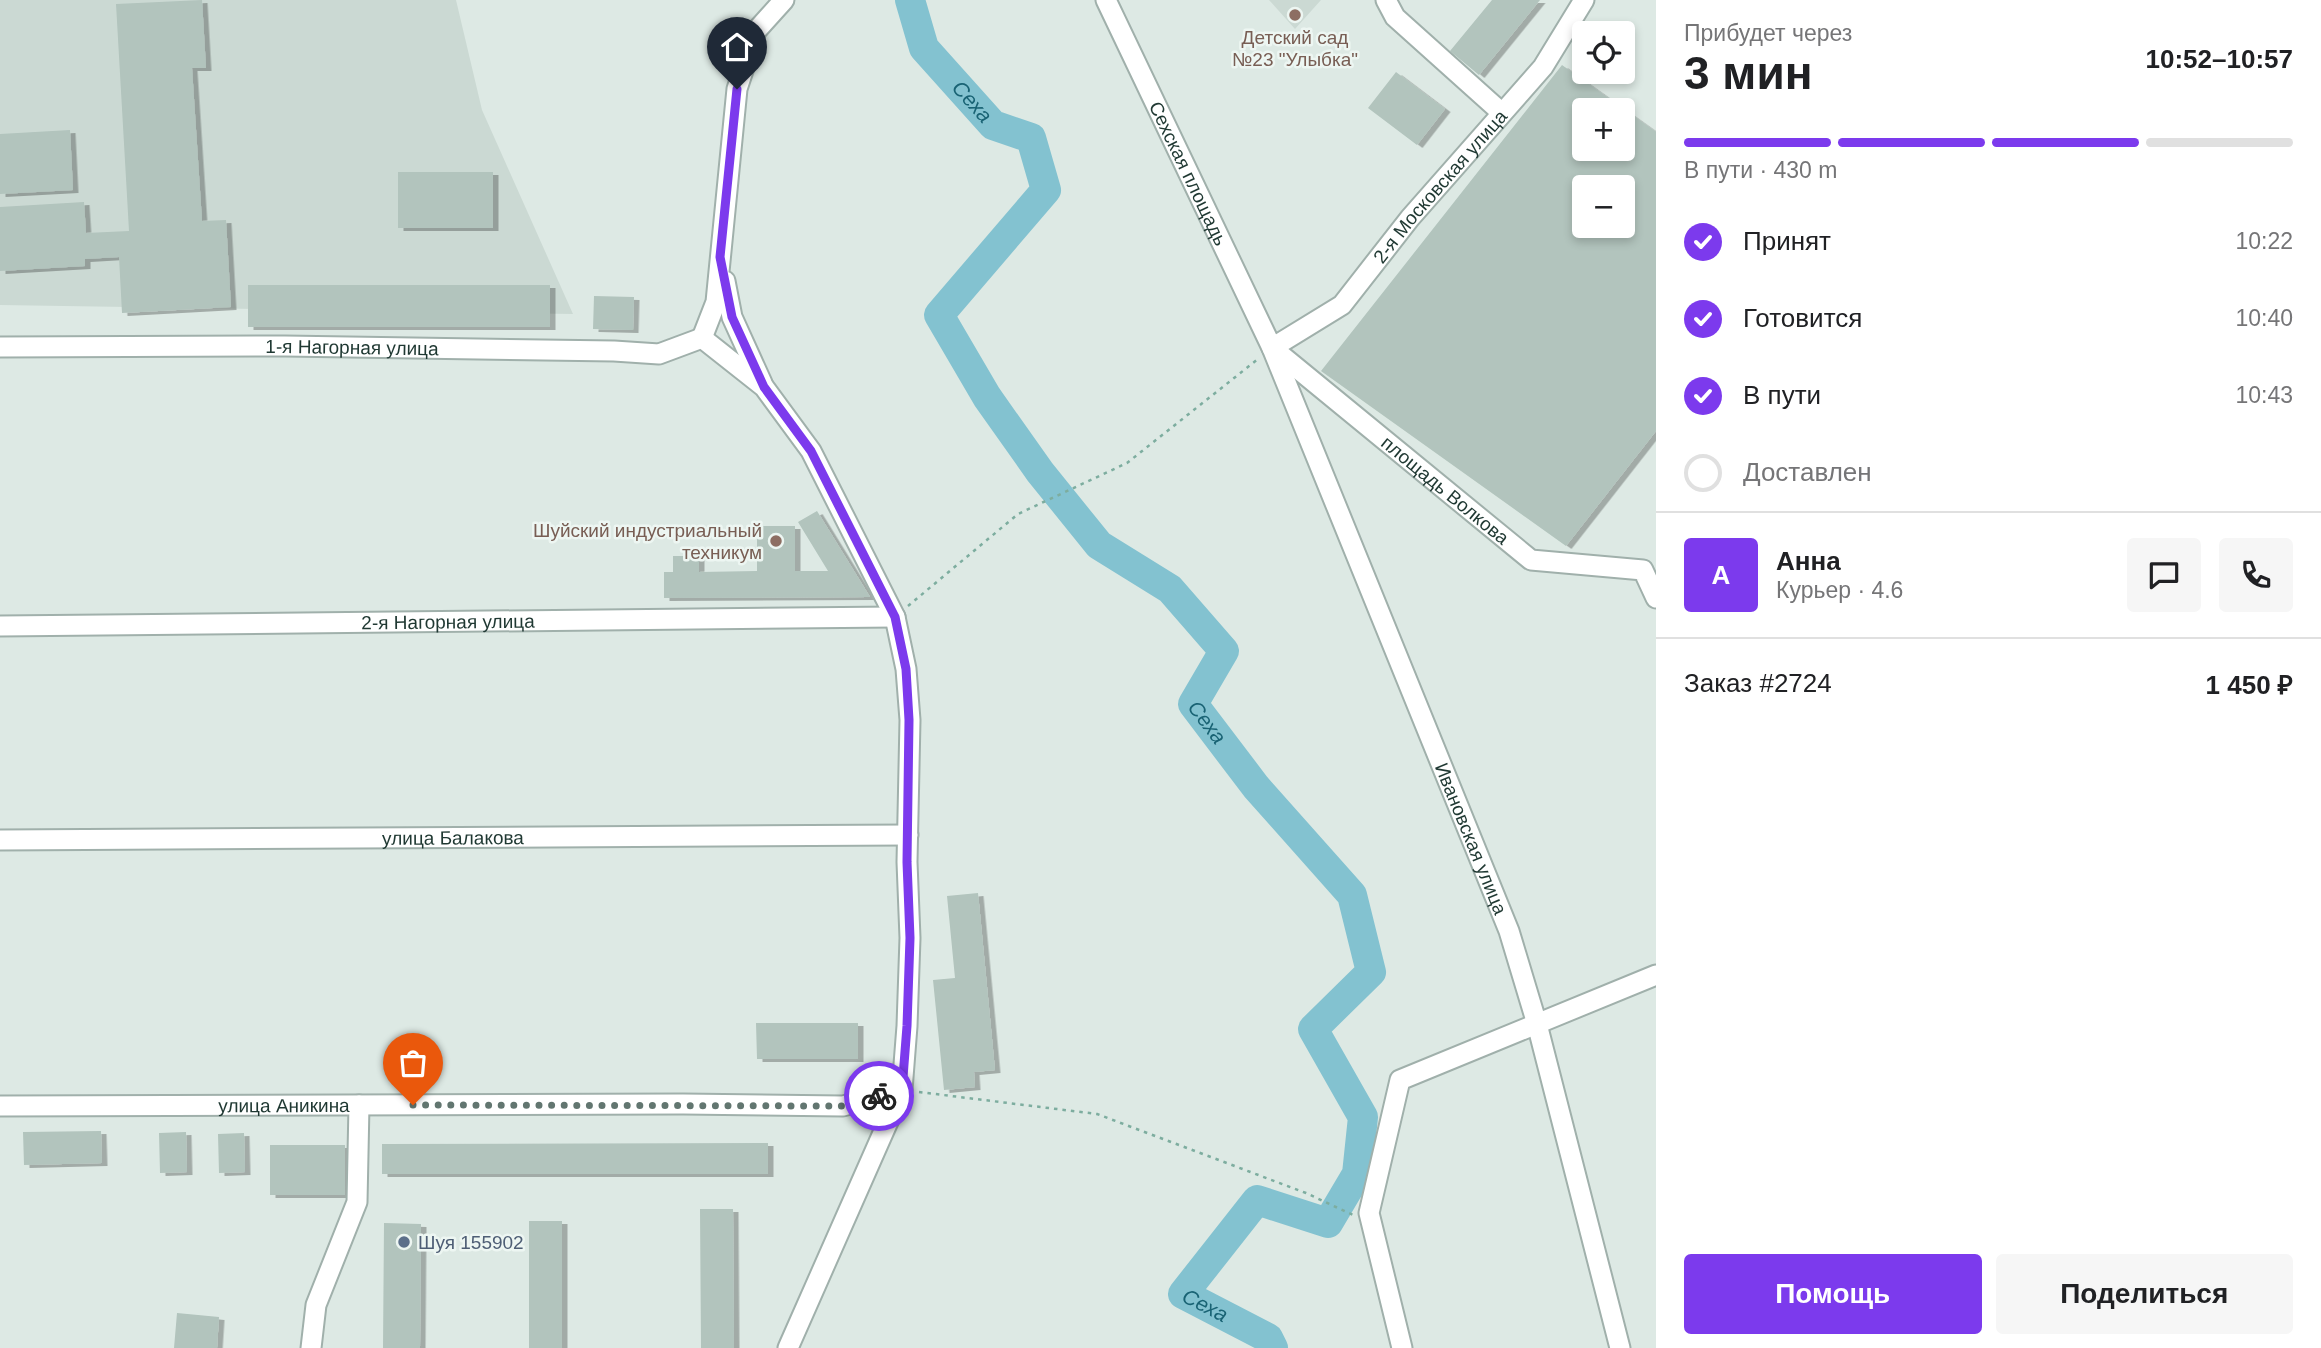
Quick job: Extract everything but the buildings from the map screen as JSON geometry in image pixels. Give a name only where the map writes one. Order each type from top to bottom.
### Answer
[{"type":"street","points":[[764,387],[702,338],[716,302],[737,89],[756,31],[784,0]]},
{"type":"street","name":"Сехская площадь","points":[[1106,0],[1272,348]]},
{"type":"street","points":[[1386,0],[1395,17],[1502,113]]},
{"type":"street","name":"2-я Московская улица","points":[[1272,348],[1342,305],[1410,218],[1543,67],[1584,0]]},
{"type":"street","points":[[720,257],[732,317],[764,387],[811,451],[895,617],[906,669],[909,707],[910,938],[902,1090],[788,1348]]},
{"type":"street","name":"1-я Нагорная улица","points":[[0,347],[285,346],[659,354],[702,338]]},
{"type":"street","name":"площадь Волкова","points":[[1272,348],[1531,560],[1643,570],[1656,597]]},
{"type":"street","name":"Ивановская улица","points":[[1272,348],[1509,931],[1537,1024],[1620,1348]]},
{"type":"street","name":"2-я Нагорная улица","points":[[0,626],[895,617]]},
{"type":"street","name":"улица Балакова","points":[[0,840],[908,835]]},
{"type":"street","points":[[1402,1348],[1360,1214],[1400,1080],[1656,975]]},
{"type":"street","name":"улица Аникина","points":[[0,1106],[843,1106],[902,1090]]},
{"type":"street","points":[[310,1348],[316,1305],[357,1202],[359,1105]]},
{"type":"path","points":[[895,617],[1018,514],[1127,463],[1272,348]]},
{"type":"path","points":[[902,1090],[1097,1114],[1360,1214]]},
{"type":"shaded area","points":[[0,0],[456,0],[482,110],[573,314],[0,305]]},
{"type":"shaded area","name":"Детский сад №23 \"Улыбка\"","points":[[1269,0],[1321,0],[1295,29]]},
{"type":"waterway","name":"Сеха","points":[[910,0],[924,48],[993,125],[1031,138],[1046,190],[939,315],[987,397],[1040,472],[1099,545],[1170,589],[1224,651],[1193,704],[1256,787],[1352,895],[1371,972],[1313,1029],[1363,1117],[1357,1174],[1328,1223],[1257,1200],[1183,1294],[1268,1338],[1273,1348]]},
{"type":"way so far","points":[[413,1105],[843,1106],[879,1096]]},
{"type":"place","name":"Детский сад №23 \"Улыбка\"","points":[[1295,15]]},
{"type":"place","name":"Шуйский индустриальный техникум","points":[[776,541]]},
{"type":"place","name":"Шуя 155902","points":[[404,1242]]},
{"type":"route","points":[[737,89],[720,257],[732,317],[764,387],[811,451],[895,617],[906,669],[909,720],[907,862],[910,938],[907,1026],[902,1090],[879,1096]]}]
